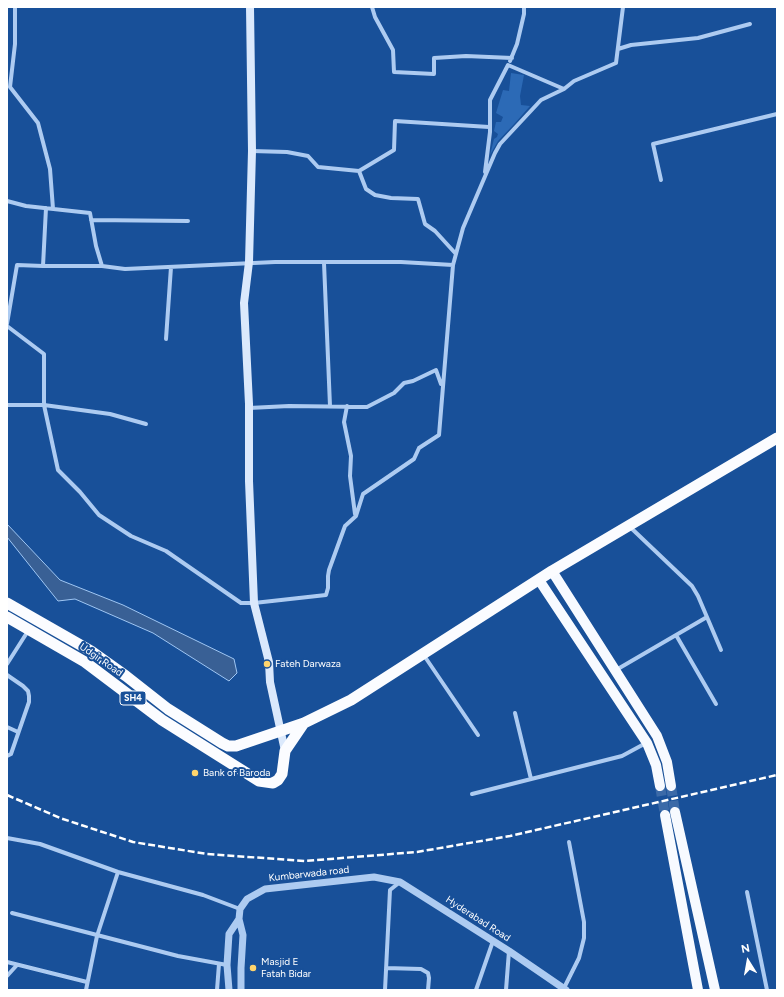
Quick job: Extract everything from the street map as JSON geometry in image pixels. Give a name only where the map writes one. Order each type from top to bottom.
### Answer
[{"type":"highway","points":[[281,730],[304,724],[351,700],[552,571],[777,438]]},
{"type":"highway","name":"Udgir Road","points":[[7,603],[91,651],[168,709],[228,746],[236,746],[281,730]]},
{"type":"highway","name":"Udgir Road","points":[[7,617],[85,662],[162,720],[258,781],[268,783],[278,780],[282,774],[285,751]]},
{"type":"highway","points":[[285,751],[304,724]]},
{"type":"main road","points":[[250,7],[252,151],[249,262],[244,303],[249,408],[249,481],[254,603],[268,662],[270,682],[285,751]]},
{"type":"main road","points":[[552,571],[657,736],[667,762],[671,786]]},
{"type":"main road","points":[[539,580],[647,743],[656,766],[660,786]]},
{"type":"main road","points":[[675,812],[715,990]]},
{"type":"main road","points":[[665,815],[698,990]]},
{"type":"street","points":[[15,7],[15,44],[10,87],[38,123],[50,170],[53,209]]},
{"type":"street","points":[[372,7],[375,17],[393,50],[394,72],[434,74],[434,58],[466,56],[512,58]]},
{"type":"street","points":[[483,180],[488,147],[490,100],[512,58],[517,44],[524,14],[524,7]]},
{"type":"street","points":[[453,266],[401,262],[249,262],[125,269],[102,266],[17,265],[7,325],[44,354],[44,405],[58,470],[80,492],[99,515],[130,536],[166,551],[241,603],[254,603],[326,595],[328,588],[328,576],[345,526],[356,516],[363,494],[414,459],[419,448],[439,435],[453,266],[463,228],[495,153],[500,144],[541,100],[564,89],[574,81],[616,63],[624,7]]},
{"type":"street","points":[[618,49],[631,45],[698,38],[750,24]]},
{"type":"street","points":[[508,65],[564,89]]},
{"type":"street","points":[[661,180],[653,144],[777,114]]},
{"type":"street","points":[[252,151],[287,152],[308,156],[318,167],[359,171],[394,150],[395,121],[489,127]]},
{"type":"street","points":[[359,171],[366,189],[375,195],[391,198],[418,199],[425,224],[435,231],[456,254]]},
{"type":"street","points":[[7,201],[26,206],[90,214],[96,246],[102,266]]},
{"type":"street","points":[[43,266],[46,208]]},
{"type":"street","points":[[91,220],[188,221]]},
{"type":"street","points":[[324,263],[330,406]]},
{"type":"street","points":[[166,339],[171,267]]},
{"type":"street","points":[[249,408],[330,406],[367,407],[394,393],[404,384],[436,370],[442,386]]},
{"type":"street","points":[[7,405],[44,405],[110,414],[146,424]]},
{"type":"street","points":[[347,406],[344,422],[351,456],[350,476],[356,516]]},
{"type":"street","points":[[628,526],[692,586],[698,596],[720,650]]},
{"type":"street","points":[[616,670],[707,617]]},
{"type":"street","points":[[7,664],[29,629]]},
{"type":"street","points":[[676,635],[716,704]]},
{"type":"street","points":[[423,654],[478,735]]},
{"type":"street","points":[[7,675],[23,686],[28,691],[29,696],[29,702],[11,754],[7,756]]},
{"type":"street","points":[[515,713],[531,779]]},
{"type":"street","points":[[7,727],[18,732]]},
{"type":"street","points":[[472,794],[622,756],[647,743]]},
{"type":"street","points":[[7,838],[40,844],[118,872],[203,895],[240,908],[239,919],[243,935],[241,990]]},
{"type":"street","points":[[561,988],[579,958],[584,938],[584,922],[569,842]]},
{"type":"street","points":[[86,990],[97,936],[118,872]]},
{"type":"street","name":"Hyderabad Road","points":[[374,878],[400,882],[509,951],[561,988]]},
{"type":"street","name":"Kumbarwada road","points":[[240,908],[247,899],[265,889],[374,878]]},
{"type":"street","points":[[385,990],[390,890],[400,882]]},
{"type":"street","points":[[747,892],[767,990]]},
{"type":"street","points":[[12,913],[178,956],[228,965]]},
{"type":"street","points":[[229,990],[229,934],[239,919]]},
{"type":"street","points":[[476,990],[493,941]]},
{"type":"street","points":[[506,990],[509,951]]},
{"type":"street","points":[[7,962],[87,982]]},
{"type":"street","points":[[217,990],[219,964]]},
{"type":"street","points":[[7,976],[17,965]]},
{"type":"street","points":[[386,968],[421,969],[428,972],[428,990]]},
{"type":"shaded area","points":[[511,73],[524,75],[520,96],[521,105],[530,106],[498,141],[490,155],[494,139],[498,134],[494,131],[496,122],[501,122],[503,117],[496,113],[503,90],[509,91]]},
{"type":"shaded area","points":[[7,524],[60,580],[123,605],[234,659],[237,673],[229,681],[153,633],[75,599],[58,601],[7,537]]},
{"type":"tunnel","points":[[660,786],[665,815]]},
{"type":"tunnel","points":[[671,786],[675,812]]},
{"type":"railway","points":[[7,795],[60,818],[133,842],[207,854],[305,861],[417,852],[510,836],[777,775]]},
{"type":"place","name":"Fateh Darwaza","points":[[267,664]]},
{"type":"place","name":"Bank of Baroda","points":[[195,773]]},
{"type":"place","name":"Masjid E Fatah Bidar","points":[[253,968]]}]
